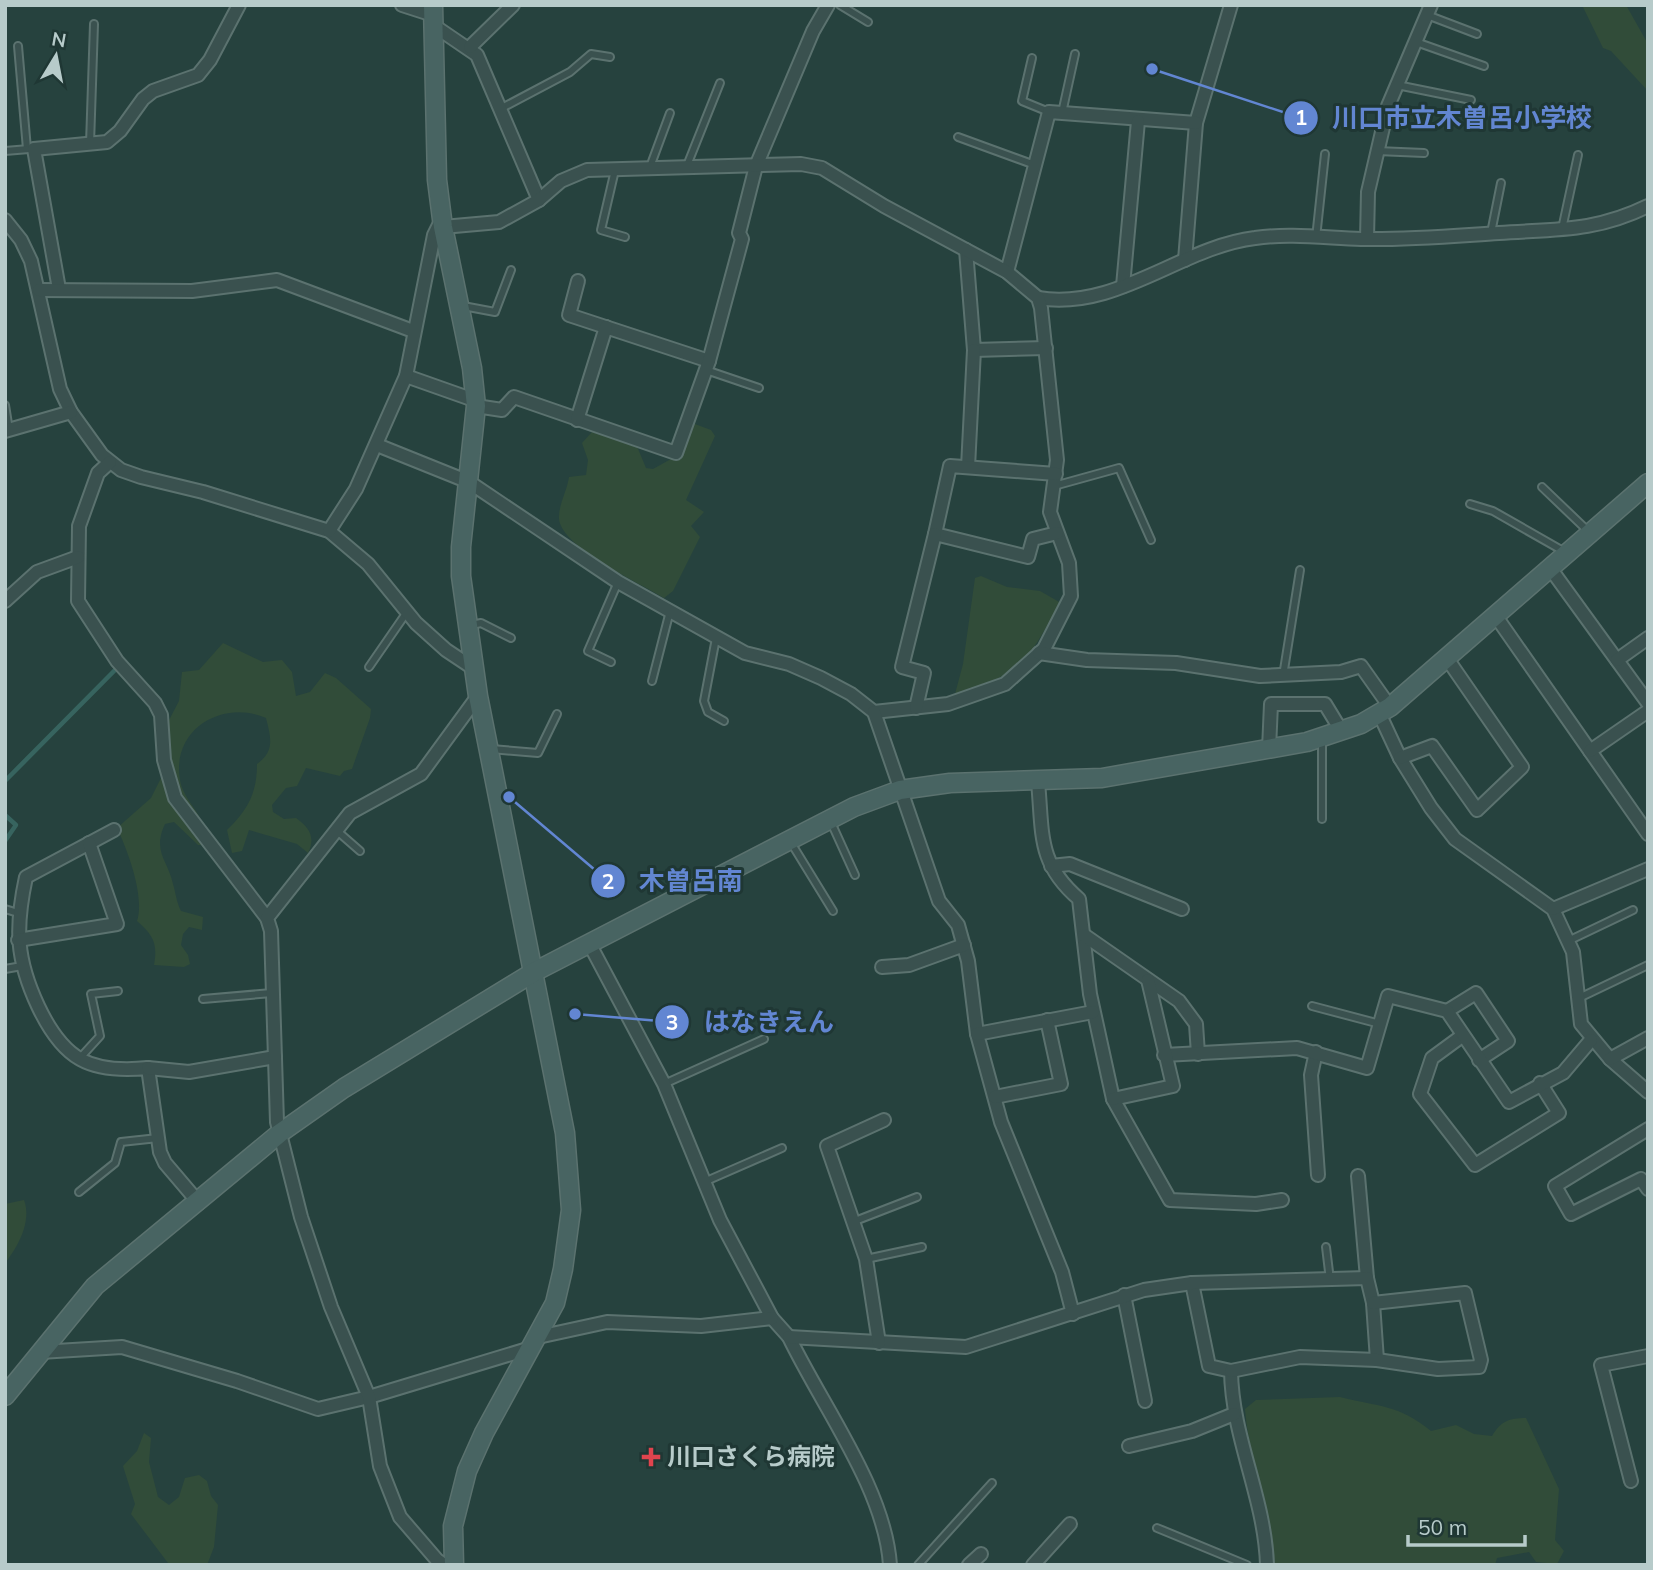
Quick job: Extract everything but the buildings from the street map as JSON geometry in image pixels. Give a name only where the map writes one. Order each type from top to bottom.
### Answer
[{"type":"street","points":[[59,289],[30,149],[107,142],[120,131],[143,99],[153,91],[198,75],[210,60],[239,5]]},
{"type":"street","points":[[402,5],[433,15],[477,55],[539,200]]},
{"type":"street","points":[[470,47],[513,5]]},
{"type":"street","points":[[1185,260],[1196,123],[1231,5]]},
{"type":"street","points":[[406,376],[475,403],[502,410],[514,397],[577,421],[676,453],[708,365],[742,239],[740,233],[756,166],[822,7]]},
{"type":"street","points":[[1367,239],[1368,192],[1388,106],[1429,10]]},
{"type":"street","points":[[433,15],[435,149],[443,223],[472,368],[475,403],[461,547],[468,625],[478,696],[565,1133],[571,1210],[564,1269],[555,1303],[484,1433],[467,1471],[453,1526],[454,1565]]},
{"type":"street","points":[[1007,272],[1049,112],[1138,121],[1196,123]]},
{"type":"street","points":[[1122,286],[1138,121]]},
{"type":"street","points":[[443,223],[487,225],[510,217],[539,200],[561,181],[587,170],[801,164],[822,168],[884,206],[1007,272],[1038,298],[1058,460],[1051,512],[1069,563],[1071,596],[1039,653],[1005,684],[948,704],[874,712]]},
{"type":"street","points":[[1038,298],[1074,297],[1138,283],[1185,260],[1257,237],[1422,239],[1562,230],[1609,223],[1648,206]]},
{"type":"street","points":[[5,220],[21,240],[39,290],[61,389],[71,412],[110,462],[141,477],[203,492],[329,531],[368,564],[407,612],[446,650],[473,668]]},
{"type":"street","points":[[329,531],[356,489],[406,376],[434,234],[443,223]]},
{"type":"street","points":[[966,250],[974,350],[968,467]]},
{"type":"street","points":[[39,290],[192,291],[277,280],[413,331]]},
{"type":"street","points":[[578,281],[569,315],[708,365]]},
{"type":"street","points":[[577,421],[606,327]]},
{"type":"street","points":[[974,350],[1046,348]]},
{"type":"street","points":[[7,431],[71,412]]},
{"type":"street","points":[[377,445],[469,482],[618,582],[746,653],[789,664],[821,678],[851,694],[874,712],[939,901],[958,925],[964,946],[977,1034],[995,1097],[1014,1159],[1062,1272],[1073,1314]]},
{"type":"street","points":[[110,462],[98,473],[79,526],[78,601],[117,661],[155,703],[161,715],[164,760],[174,798],[267,918],[271,931],[276,1122],[301,1217],[327,1294],[369,1397],[380,1466],[400,1517],[436,1560],[444,1565]]},
{"type":"street","points":[[916,708],[924,673],[902,667],[950,466],[1055,480]]},
{"type":"street","points":[[5,1396],[95,1286],[199,1203],[280,1133],[386,1061],[534,972],[830,819],[875,798],[900,790],[950,783],[1102,778],[1342,732],[1385,710],[1648,483]]},
{"type":"street","points":[[935,534],[1028,557],[1033,539],[1057,533]]},
{"type":"street","points":[[5,601],[37,572],[78,557]]},
{"type":"street","points":[[1550,568],[1648,703]]},
{"type":"street","points":[[1495,615],[1648,834]]},
{"type":"street","points":[[1617,660],[1648,638]]},
{"type":"street","points":[[1039,653],[1087,660],[1176,663],[1260,676],[1341,672],[1361,666],[1385,710],[1400,758],[1431,808],[1455,839],[1553,909],[1573,952],[1581,1024],[1591,1040],[1648,1092]]},
{"type":"street","points":[[1400,758],[1432,746],[1477,810],[1522,767],[1446,657]]},
{"type":"street","points":[[267,918],[350,813],[421,774],[478,696]]},
{"type":"street","points":[[1269,748],[1271,704],[1325,704],[1342,732]]},
{"type":"street","points":[[1590,751],[1648,711]]},
{"type":"street","points":[[1038,782],[1045,858],[1059,882],[1079,899],[1093,1012],[1114,1099],[1170,1200],[1256,1203],[1282,1200]]},
{"type":"street","points":[[114,830],[26,877],[12,911],[22,966],[52,1036],[64,1049],[80,1058],[120,1071],[148,1068],[189,1072],[275,1057]]},
{"type":"street","points":[[18,940],[117,923],[89,843]]},
{"type":"street","points":[[1051,866],[1070,864],[1182,909]]},
{"type":"street","points":[[1553,909],[1648,869]]},
{"type":"street","points":[[1084,935],[1179,1001],[1196,1024],[1198,1054]]},
{"type":"street","points":[[589,943],[664,1084],[704,1182],[772,1318],[789,1337],[873,1498],[889,1544],[889,1560],[902,1565]]},
{"type":"street","points":[[882,967],[909,965],[964,946]]},
{"type":"street","points":[[1114,1099],[1173,1086],[1148,980]]},
{"type":"street","points":[[1447,1011],[1476,993],[1508,1041],[1479,1060]]},
{"type":"street","points":[[1164,1055],[1297,1048],[1367,1068],[1388,996],[1447,1011],[1509,1102],[1563,1073],[1591,1040]]},
{"type":"street","points":[[977,1034],[1093,1012]]},
{"type":"street","points":[[995,1097],[1061,1084],[1047,1020]]},
{"type":"street","points":[[1462,1036],[1432,1058],[1420,1094],[1475,1166],[1559,1112],[1540,1083]]},
{"type":"street","points":[[1610,1059],[1648,1038]]},
{"type":"street","points":[[1316,1052],[1311,1075],[1318,1175]]},
{"type":"street","points":[[148,1068],[164,1163],[199,1203]]},
{"type":"street","points":[[879,1343],[874,1295],[866,1259],[827,1146],[884,1120]]},
{"type":"street","points":[[1648,1129],[1555,1186],[1571,1214],[1641,1179],[1648,1189]]},
{"type":"street","points":[[1358,1176],[1367,1278],[1374,1303],[1377,1360]]},
{"type":"street","points":[[789,1337],[965,1347],[1073,1314],[1124,1295],[1192,1283],[1367,1278]]},
{"type":"street","points":[[1192,1283],[1209,1366],[1231,1371],[1300,1357],[1377,1360],[1438,1369],[1479,1367],[1481,1360],[1465,1293],[1374,1303]]},
{"type":"street","points":[[1124,1295],[1145,1401]]},
{"type":"street","points":[[40,1352],[121,1347],[318,1409],[369,1397],[607,1322],[701,1326],[772,1318]]},
{"type":"street","points":[[1631,1481],[1601,1365],[1648,1356]]},
{"type":"street","points":[[1231,1371],[1234,1414],[1266,1534],[1267,1565]]},
{"type":"street","points":[[1129,1446],[1192,1431],[1234,1414]]},
{"type":"street","points":[[1033,1565],[1070,1524]]},
{"type":"street","points":[[969,1565],[981,1553]]},
{"type":"lane","points":[[841,5],[868,22]]},
{"type":"lane","points":[[1429,10],[1477,34]]},
{"type":"lane","points":[[90,144],[94,24]]},
{"type":"lane","points":[[1416,42],[1484,66]]},
{"type":"lane","points":[[5,150],[30,149],[18,46]]},
{"type":"lane","points":[[500,108],[570,72],[591,54],[610,57]]},
{"type":"lane","points":[[1062,113],[1075,54]]},
{"type":"lane","points":[[1032,58],[1021,101],[1049,112]]},
{"type":"lane","points":[[686,168],[720,83]]},
{"type":"lane","points":[[1398,85],[1471,100]]},
{"type":"lane","points":[[649,169],[670,113]]},
{"type":"lane","points":[[958,137],[1035,165]]},
{"type":"lane","points":[[1377,151],[1424,153]]},
{"type":"lane","points":[[1316,238],[1325,154]]},
{"type":"lane","points":[[1562,230],[1578,155]]},
{"type":"lane","points":[[615,169],[601,230],[625,237]]},
{"type":"lane","points":[[1491,234],[1501,183]]},
{"type":"lane","points":[[460,305],[495,312],[511,270]]},
{"type":"lane","points":[[708,365],[759,388]]},
{"type":"lane","points":[[5,405],[7,431]]},
{"type":"lane","points":[[1055,480],[1119,468],[1151,540]]},
{"type":"lane","points":[[1542,487],[1590,533]]},
{"type":"lane","points":[[1470,504],[1493,511],[1567,553]]},
{"type":"lane","points":[[1283,676],[1300,570]]},
{"type":"lane","points":[[611,662],[588,651],[618,582]]},
{"type":"lane","points":[[652,681],[666,619],[671,610]]},
{"type":"lane","points":[[369,667],[407,612]]},
{"type":"lane","points":[[468,625],[481,623],[511,638]]},
{"type":"lane","points":[[716,636],[704,701],[708,712],[724,721]]},
{"type":"lane","points":[[489,749],[538,753],[557,714]]},
{"type":"lane","points":[[1322,737],[1322,819]]},
{"type":"lane","points":[[830,819],[855,876]]},
{"type":"lane","points":[[336,830],[360,851]]},
{"type":"lane","points":[[789,840],[833,911]]},
{"type":"lane","points":[[1568,941],[1633,910]]},
{"type":"lane","points":[[1578,998],[1648,965]]},
{"type":"lane","points":[[5,969],[22,966]]},
{"type":"lane","points":[[80,1058],[100,1036],[91,995],[118,991]]},
{"type":"lane","points":[[203,999],[272,993]]},
{"type":"lane","points":[[1312,1006],[1380,1024]]},
{"type":"lane","points":[[664,1084],[764,1039]]},
{"type":"lane","points":[[79,1192],[116,1163],[121,1142],[158,1138]]},
{"type":"lane","points":[[704,1182],[782,1148]]},
{"type":"lane","points":[[855,1221],[917,1197]]},
{"type":"lane","points":[[866,1259],[922,1247]]},
{"type":"lane","points":[[1326,1247],[1330,1281]]},
{"type":"lane","points":[[918,1565],[992,1483]]},
{"type":"lane","points":[[1157,1528],[1247,1565]]},
{"type":"green space","points":[[1582,5],[1626,5],[1648,44],[1648,91],[1611,51],[1603,48]]},
{"type":"green space","points":[[692,423],[711,430],[715,436],[686,500],[704,512],[691,526],[700,537],[673,591],[664,598],[587,553],[563,530],[559,519],[560,509],[569,477],[586,475],[588,460],[582,443],[592,432],[636,444],[646,468],[653,469],[680,454]]},
{"type":"green space","points":[[981,576],[1007,587],[1040,591],[1061,603],[1021,663],[996,679],[955,694],[963,664],[975,578]]},
{"type":"green space","points":[[223,643],[263,662],[282,660],[292,672],[296,696],[310,692],[325,673],[336,678],[371,709],[370,718],[352,769],[344,771],[340,776],[306,768],[297,786],[286,788],[272,805],[273,812],[284,819],[296,818],[308,829],[311,842],[308,853],[297,844],[249,830],[242,851],[232,853],[227,830],[250,800],[257,764],[269,749],[266,718],[233,712],[204,723],[192,733],[179,762],[180,780],[200,819],[204,845],[198,845],[174,822],[165,824],[160,849],[181,911],[203,917],[202,930],[189,927],[183,934],[181,945],[190,964],[184,967],[154,965],[155,945],[137,921],[137,887],[117,828],[151,798],[170,760],[168,722],[179,701],[182,672],[199,670]]},
{"type":"green space","points":[[24,1200],[25,1225],[19,1242],[5,1263],[5,1204]]},
{"type":"green space","points":[[1340,1397],[1398,1411],[1431,1431],[1456,1425],[1474,1434],[1492,1436],[1506,1421],[1526,1418],[1559,1489],[1555,1540],[1564,1551],[1557,1564],[1536,1562],[1529,1552],[1497,1558],[1495,1565],[1273,1565],[1268,1525],[1245,1409],[1256,1400]]},
{"type":"green space","points":[[144,1433],[151,1438],[149,1462],[158,1497],[169,1505],[179,1497],[185,1478],[199,1475],[207,1481],[211,1496],[218,1505],[214,1547],[207,1565],[168,1563],[131,1514],[135,1504],[123,1466],[137,1451]]},
{"type":"waterway","points":[[5,781],[118,667]]},
{"type":"waterway","points":[[5,815],[16,825],[5,841]]},
{"type":"place","name":"川口市立木曽呂小学校","points":[[1152,69]]},
{"type":"place","name":"木曽呂南","points":[[509,797]]},
{"type":"place","name":"はなきえん","points":[[575,1014]]},
{"type":"place","name":"川口さくら病院","points":[[651,1457]]}]
